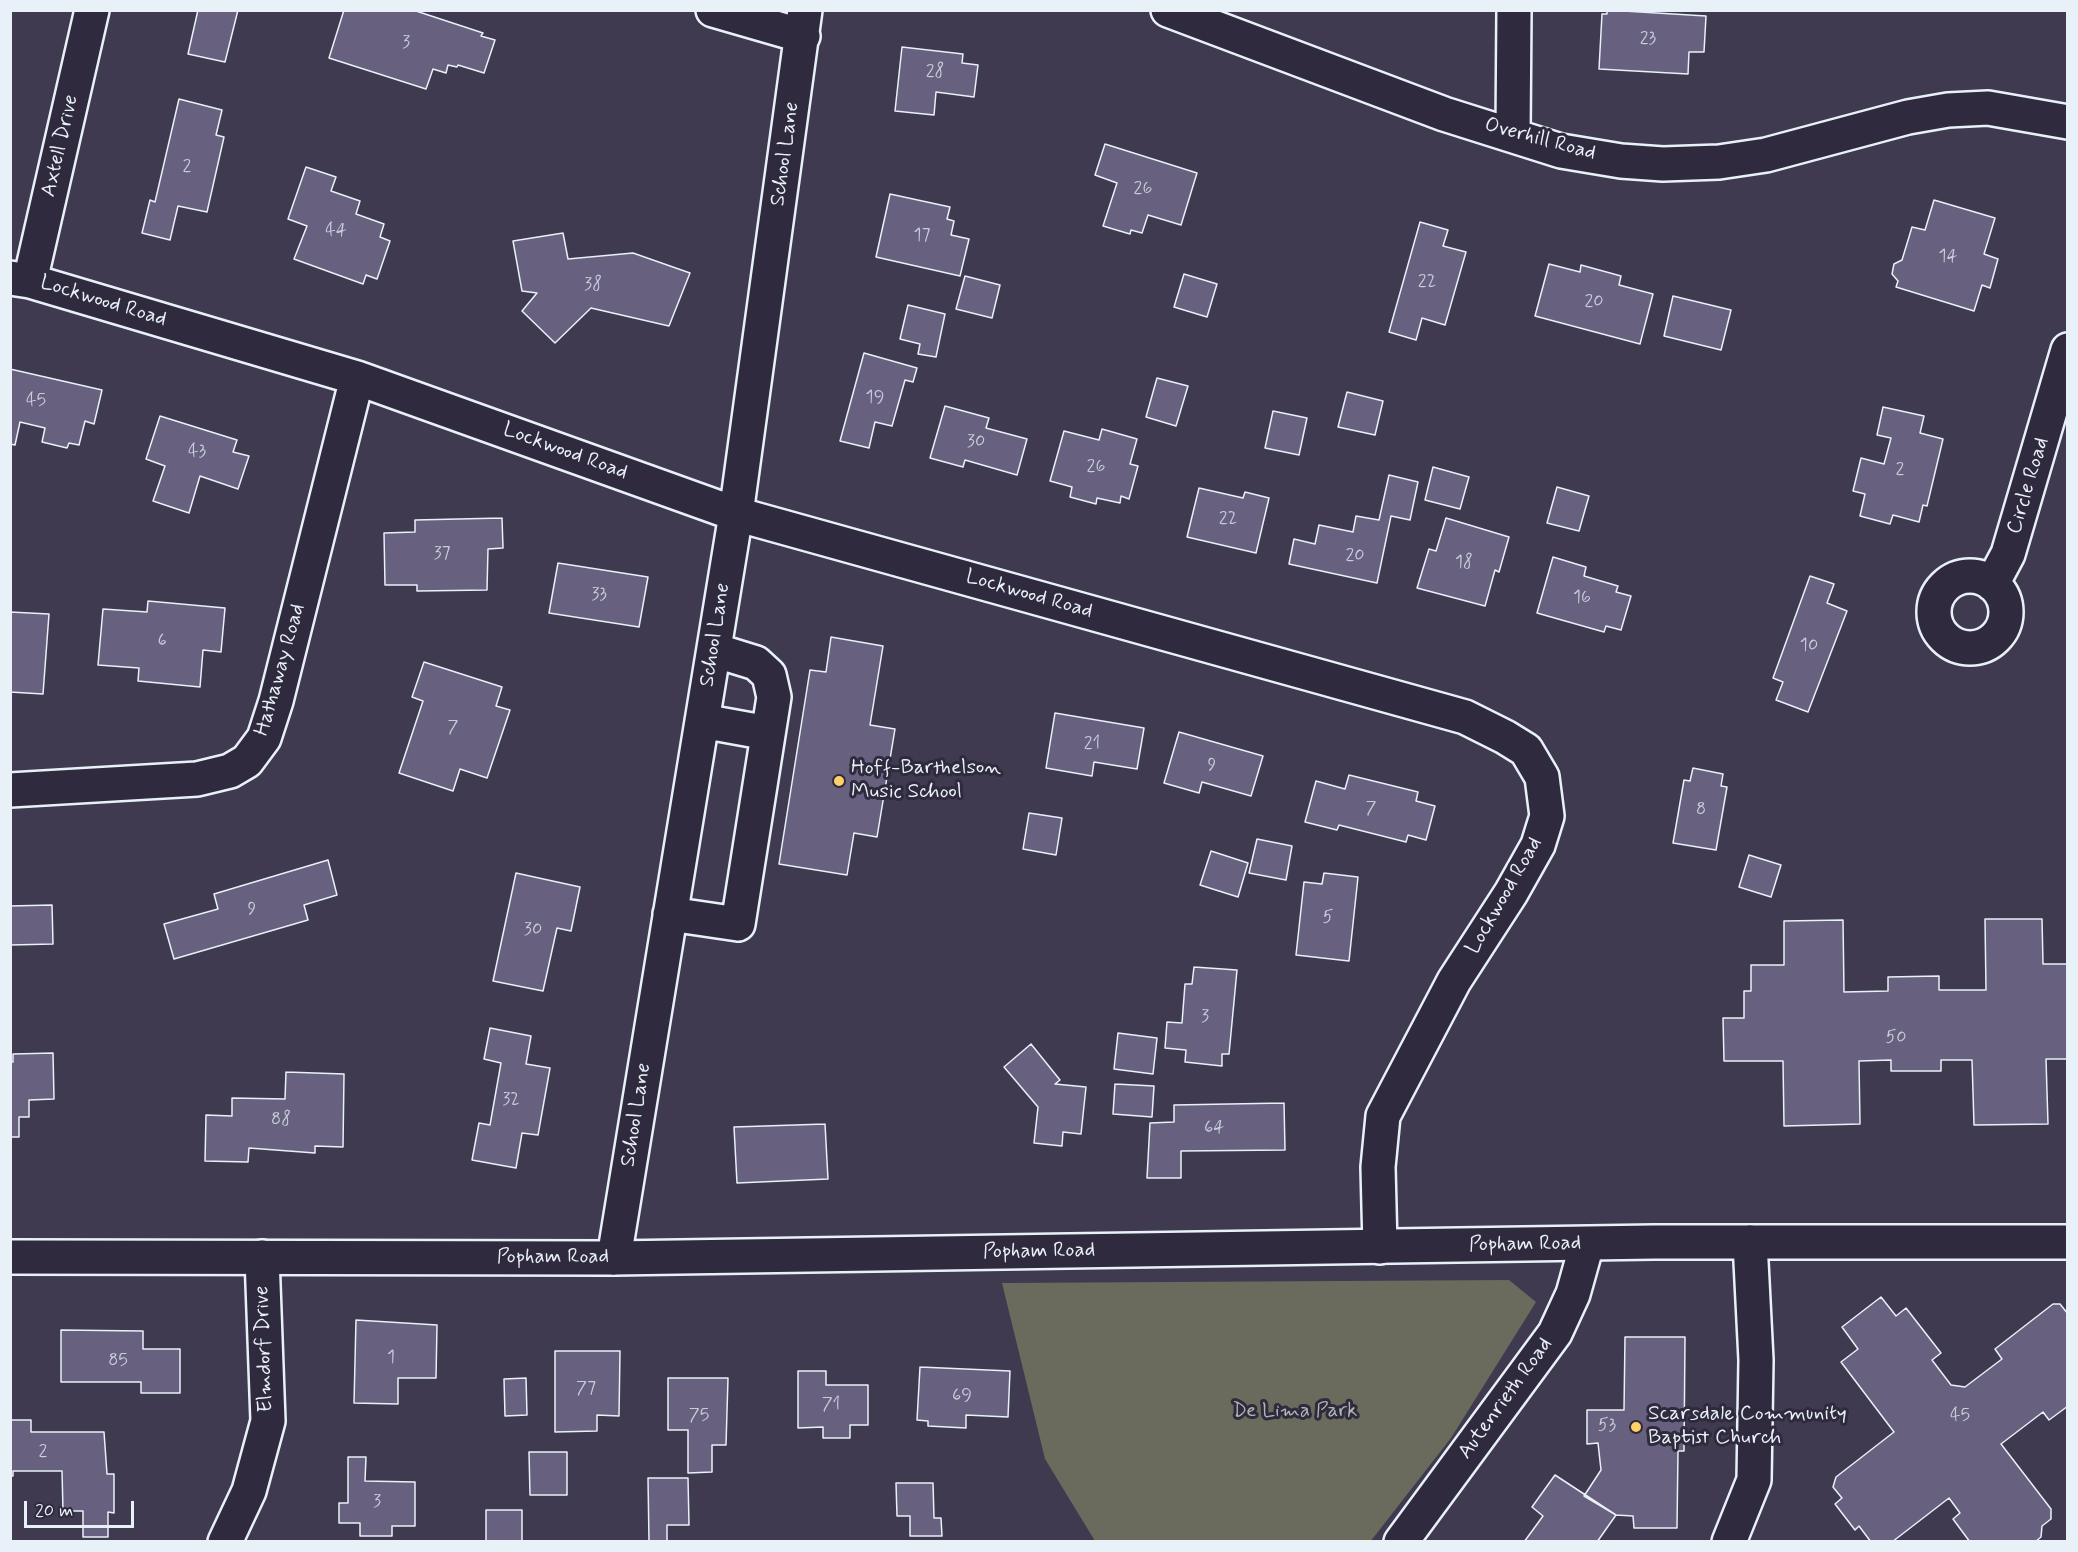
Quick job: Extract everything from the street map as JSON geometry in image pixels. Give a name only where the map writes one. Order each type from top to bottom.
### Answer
[{"type":"street","name":"Axtell Drive","points":[[20,279],[92,10]]},
{"type":"street","points":[[713,10],[804,23]]},
{"type":"street","name":"Overhill Road","points":[[1168,10],[1444,114],[1561,151],[1621,161],[1664,164],[1719,162],[1766,155],[1908,117],[1948,110],[1988,108],[2067,122]]},
{"type":"street","points":[[1513,134],[1514,10]]},
{"type":"street","name":"School Lane","points":[[614,1258],[736,514],[804,23]]},
{"type":"street","name":"Lockwood Road","points":[[20,279],[357,378],[736,514],[1465,717],[1505,736],[1526,750],[1542,777],[1547,797],[1547,816],[1538,845],[1511,893],[1454,981],[1383,1116],[1378,1167],[1380,1247]]},
{"type":"street","name":"Circle Road","points":[[1992,584],[2011,544],[2067,350]]},
{"type":"street","name":"Hathaway Road","points":[[10,790],[197,779],[230,771],[247,762],[264,738],[276,701],[357,378]]},
{"type":"street","points":[[670,914],[738,924],[774,697],[769,675],[756,663],[714,650]]},
{"type":"street","points":[[702,722],[768,733]]},
{"type":"street","points":[[1729,1542],[1754,1480],[1756,1360],[1750,1242]]},
{"type":"street","name":"Popham Road","points":[[10,1257],[614,1258],[1750,1242],[2064,1243]]},
{"type":"street","name":"Autenrieth Road","points":[[1401,1542],[1555,1333],[1573,1294],[1587,1244]]},
{"type":"street","name":"Elmdorf Drive","points":[[225,1542],[249,1491],[268,1421],[262,1257]]},
{"type":"green space","name":"De Lima Park","points":[[1509,1280],[1536,1302],[1451,1438],[1370,1542],[1095,1541],[1045,1459],[1002,1283]]},
{"type":"building","points":[[198,10],[238,10],[225,62],[188,54]]},
{"type":"building","points":[[344,10],[413,10],[483,33],[481,36],[495,40],[484,73],[458,65],[457,67],[448,65],[446,73],[433,69],[426,89],[329,58]]},
{"type":"building","points":[[1607,10],[1706,16],[1704,52],[1689,52],[1688,74],[1599,69],[1602,14],[1607,14]]},
{"type":"building","points":[[902,47],[963,54],[962,63],[978,65],[974,97],[936,92],[934,115],[895,111]]},
{"type":"building","points":[[179,99],[222,110],[216,135],[224,137],[207,212],[178,206],[170,240],[142,233],[150,200],[155,202]]},
{"type":"building","points":[[1105,144],[1197,173],[1181,225],[1148,215],[1142,233],[1131,230],[1130,234],[1103,226],[1117,183],[1095,175]]},
{"type":"building","points":[[306,167],[336,177],[331,191],[360,201],[356,214],[384,224],[380,237],[390,241],[377,279],[366,275],[363,284],[294,259],[307,226],[288,219]]},
{"type":"building","points":[[890,194],[950,207],[947,219],[954,221],[951,235],[969,239],[960,276],[876,257]]},
{"type":"building","points":[[1934,200],[1995,218],[1984,254],[1998,259],[1990,288],[1982,285],[1974,311],[1896,287],[1898,281],[1892,274],[1894,264],[1902,260],[1912,227],[1925,230]]},
{"type":"building","points":[[1420,222],[1448,230],[1443,246],[1466,252],[1445,325],[1422,318],[1416,340],[1389,332]]},
{"type":"building","points":[[563,233],[568,259],[633,253],[690,273],[669,326],[591,308],[555,343],[522,311],[537,293],[522,291],[513,241]]},
{"type":"building","points":[[1549,264],[1580,272],[1581,265],[1621,276],[1619,285],[1653,294],[1640,344],[1535,316]]},
{"type":"building","points":[[1184,274],[1217,284],[1207,317],[1174,307]]},
{"type":"building","points":[[965,276],[1000,285],[992,318],[956,309]]},
{"type":"building","points":[[1673,296],[1731,310],[1721,350],[1664,336]]},
{"type":"building","points":[[908,305],[945,314],[936,357],[918,354],[920,344],[900,339]]},
{"type":"building","points":[[864,353],[917,368],[913,382],[905,380],[892,426],[875,422],[869,448],[840,441]]},
{"type":"building","points":[[10,369],[102,390],[94,424],[85,421],[79,445],[69,443],[67,448],[42,442],[45,428],[20,422],[15,445],[10,444]]},
{"type":"building","points":[[1157,378],[1188,386],[1176,426],[1146,417]]},
{"type":"building","points":[[1347,392],[1383,401],[1375,435],[1338,427]]},
{"type":"building","points":[[945,406],[989,418],[986,428],[1027,439],[1017,475],[965,460],[963,467],[930,458]]},
{"type":"building","points":[[1883,407],[1924,416],[1920,433],[1943,439],[1927,506],[1923,505],[1919,522],[1893,515],[1890,524],[1860,516],[1865,494],[1853,491],[1861,458],[1884,464],[1891,438],[1877,435]]},
{"type":"building","points":[[1273,411],[1307,418],[1299,455],[1265,448]]},
{"type":"building","points":[[160,416],[237,440],[233,452],[249,456],[238,489],[200,476],[189,513],[153,501],[165,466],[146,459]]},
{"type":"building","points":[[1102,429],[1137,439],[1130,464],[1138,466],[1129,499],[1121,496],[1120,503],[1097,498],[1096,504],[1070,497],[1072,487],[1050,481],[1064,431],[1099,440]]},
{"type":"building","points":[[1433,467],[1469,477],[1460,509],[1425,500]]},
{"type":"building","points":[[1389,475],[1418,482],[1410,520],[1391,516],[1377,583],[1289,564],[1294,539],[1315,544],[1319,525],[1353,532],[1356,516],[1379,520]]},
{"type":"building","points":[[1557,487],[1589,496],[1579,531],[1547,523]]},
{"type":"building","points":[[1199,488],[1243,498],[1245,492],[1269,498],[1256,553],[1187,537]]},
{"type":"building","points":[[502,518],[503,548],[488,549],[487,590],[417,591],[417,585],[385,585],[384,533],[415,532],[415,520]]},
{"type":"building","points":[[1446,518],[1509,537],[1499,572],[1495,570],[1485,606],[1417,588],[1429,549],[1436,551]]},
{"type":"building","points":[[1553,557],[1586,567],[1584,576],[1618,586],[1616,592],[1631,596],[1621,630],[1606,626],[1604,632],[1537,613]]},
{"type":"building","points":[[558,563],[648,577],[639,627],[549,613]]},
{"type":"building","points":[[1810,576],[1834,584],[1827,603],[1847,611],[1808,712],[1776,700],[1783,682],[1773,678]]},
{"type":"building","points":[[148,601],[225,608],[221,652],[203,650],[200,687],[138,681],[139,668],[98,665],[103,609],[147,612]]},
{"type":"building","points":[[10,612],[49,614],[43,694],[10,692]]},
{"type":"building","name":"Hoff-Barthelson Music School","points":[[831,637],[883,646],[870,725],[895,729],[877,837],[854,833],[847,875],[779,864],[810,670],[826,672]]},
{"type":"building","points":[[424,662],[502,687],[496,706],[510,710],[487,778],[460,769],[453,791],[399,773],[423,701],[412,697]]},
{"type":"building","points":[[1055,713],[1144,728],[1137,769],[1094,762],[1092,776],[1046,768]]},
{"type":"building","points":[[1179,732],[1263,756],[1251,796],[1202,782],[1199,793],[1164,783]]},
{"type":"building","points":[[1693,768],[1723,774],[1721,786],[1727,787],[1716,850],[1673,843],[1684,780],[1690,781]]},
{"type":"building","points":[[1349,775],[1418,792],[1416,801],[1435,806],[1426,840],[1408,835],[1406,842],[1339,825],[1337,830],[1305,822],[1316,781],[1345,789]]},
{"type":"building","points":[[1029,813],[1062,818],[1056,855],[1023,849]]},
{"type":"building","points":[[1257,839],[1292,846],[1286,880],[1249,873]]},
{"type":"building","points":[[1211,851],[1248,863],[1238,897],[1200,885]]},
{"type":"building","points":[[1749,855],[1781,865],[1771,897],[1739,887]]},
{"type":"building","points":[[328,860],[337,895],[304,905],[308,920],[174,959],[164,924],[218,909],[214,894]]},
{"type":"building","points":[[516,873],[580,887],[571,931],[557,928],[543,991],[493,981]]},
{"type":"building","points":[[1324,873],[1358,877],[1349,961],[1296,955],[1304,882],[1322,884]]},
{"type":"building","points":[[52,905],[53,944],[10,945],[10,906]]},
{"type":"building","points":[[1985,919],[2042,919],[2043,964],[2068,964],[2068,1059],[2046,1059],[2048,1124],[1974,1125],[1972,1060],[1941,1060],[1941,1071],[1891,1071],[1891,1060],[1859,1061],[1860,1124],[1784,1126],[1783,1061],[1724,1061],[1723,1018],[1744,1018],[1744,991],[1751,991],[1751,965],[1784,965],[1784,921],[1843,920],[1844,992],[1888,991],[1888,977],[1939,976],[1939,990],[1986,990]]},
{"type":"building","points":[[1194,967],[1237,970],[1229,1054],[1222,1054],[1222,1066],[1185,1062],[1186,1050],[1165,1048],[1167,1022],[1182,1023],[1185,984],[1192,984]]},
{"type":"building","points":[[490,1028],[531,1036],[526,1064],[550,1068],[538,1135],[522,1133],[516,1168],[472,1160],[479,1123],[490,1125],[501,1063],[484,1059]]},
{"type":"building","points":[[1118,1033],[1157,1038],[1153,1074],[1114,1069]]},
{"type":"building","points":[[1031,1044],[1060,1080],[1055,1084],[1086,1087],[1081,1134],[1063,1132],[1062,1146],[1034,1143],[1038,1107],[1004,1067]]},
{"type":"building","points":[[53,1053],[54,1099],[29,1100],[29,1117],[19,1117],[19,1137],[10,1137],[10,1062],[13,1062],[13,1054]]},
{"type":"building","points":[[286,1072],[344,1074],[343,1147],[315,1146],[315,1153],[249,1148],[248,1162],[205,1161],[206,1115],[232,1116],[232,1098],[285,1099]]},
{"type":"building","points":[[1115,1084],[1154,1086],[1152,1117],[1113,1114]]},
{"type":"building","points":[[1284,1103],[1285,1150],[1181,1151],[1181,1178],[1147,1178],[1150,1123],[1174,1122],[1174,1105]]},
{"type":"building","points":[[825,1124],[828,1179],[737,1183],[734,1127]]},
{"type":"building","points":[[1881,1297],[1896,1316],[1906,1308],[1941,1353],[1932,1360],[1951,1385],[1965,1387],[2002,1359],[1995,1349],[2053,1304],[2060,1304],[2068,1314],[2068,1406],[2049,1420],[2043,1412],[2001,1444],[2051,1509],[2051,1519],[2042,1526],[2041,1537],[2035,1542],[1970,1542],[1953,1519],[1960,1513],[1949,1498],[1892,1542],[1871,1542],[1859,1526],[1855,1530],[1835,1504],[1842,1498],[1833,1487],[1836,1477],[1894,1432],[1841,1362],[1858,1349],[1842,1327]]},
{"type":"building","points":[[356,1320],[437,1325],[436,1378],[398,1378],[398,1404],[354,1403]]},
{"type":"building","points":[[61,1330],[143,1331],[143,1349],[180,1349],[180,1393],[141,1393],[141,1382],[61,1382]]},
{"type":"building","name":"Scarsdale Community Baptist Church","points":[[1625,1337],[1685,1337],[1684,1451],[1678,1451],[1677,1528],[1634,1528],[1633,1516],[1616,1515],[1584,1496],[1601,1470],[1598,1443],[1587,1444],[1587,1410],[1624,1410]]},
{"type":"building","points":[[555,1351],[620,1351],[619,1416],[597,1415],[597,1431],[555,1432]]},
{"type":"building","points":[[920,1367],[1010,1371],[1008,1417],[966,1415],[966,1428],[928,1426],[928,1421],[917,1420]]},
{"type":"building","points":[[798,1371],[826,1371],[826,1385],[868,1385],[868,1425],[850,1425],[850,1438],[823,1438],[823,1427],[798,1428]]},
{"type":"building","points":[[526,1378],[527,1415],[505,1416],[504,1379]]},
{"type":"building","points":[[668,1378],[728,1378],[726,1445],[712,1445],[712,1472],[688,1473],[688,1430],[668,1430]]},
{"type":"building","points":[[10,1420],[31,1420],[31,1432],[104,1432],[107,1474],[114,1474],[114,1513],[108,1512],[108,1537],[83,1537],[83,1511],[63,1511],[62,1471],[13,1471],[13,1476],[10,1476]]},
{"type":"building","points":[[529,1452],[567,1452],[567,1495],[530,1495]]},
{"type":"building","points":[[348,1457],[366,1457],[365,1481],[415,1482],[415,1526],[392,1526],[392,1536],[360,1536],[360,1523],[339,1523],[339,1503],[348,1503]]},
{"type":"building","points":[[1555,1475],[1616,1515],[1597,1542],[1524,1542],[1543,1516],[1532,1507]]},
{"type":"building","points":[[648,1478],[688,1478],[689,1525],[667,1525],[667,1542],[649,1542]]},
{"type":"building","points":[[896,1483],[933,1483],[934,1518],[941,1518],[942,1536],[910,1536],[910,1516],[897,1516]]},
{"type":"building","points":[[486,1510],[522,1510],[522,1542],[486,1542]]},
{"type":"place","name":"Hoff-Barthelson Music School","points":[[839,781]]},
{"type":"place","name":"Scarsdale Community Baptist Church","points":[[1636,1427]]}]
